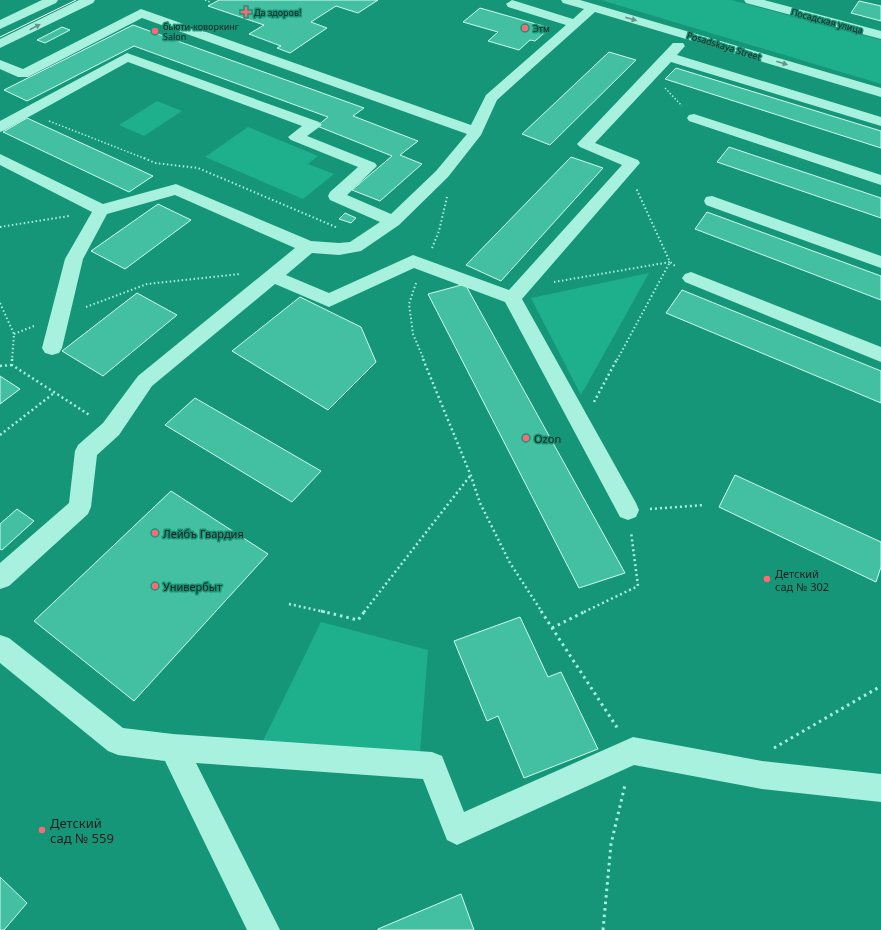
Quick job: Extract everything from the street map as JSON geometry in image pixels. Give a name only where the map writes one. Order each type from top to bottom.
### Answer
[{"type":"street","points":[[0,25],[53,0],[74,7]]},
{"type":"street","points":[[0,44],[89,0]]},
{"type":"street","name":"Posadskaya Street","points":[[567,0],[881,93]]},
{"type":"street","name":"Посадская улица","points":[[750,0],[804,10],[881,35]]},
{"type":"street","points":[[512,4],[575,24]]},
{"type":"street","points":[[0,159],[101,210],[176,189],[308,247],[339,249],[354,246],[366,240],[393,221],[442,174],[476,132],[491,98],[593,8]]},
{"type":"street","points":[[0,64],[23,74],[141,12],[476,132]]},
{"type":"street","points":[[516,293],[632,163],[585,144],[689,35]]},
{"type":"street","points":[[668,57],[881,122]]},
{"type":"street","points":[[0,128],[127,58],[314,125],[296,137],[369,166],[336,196],[393,221]]},
{"type":"street","points":[[694,118],[881,180]]},
{"type":"street","points":[[712,201],[881,262]]},
{"type":"street","points":[[52,348],[58,317],[74,259],[101,210]]},
{"type":"street","points":[[0,578],[80,507],[86,451],[111,429],[145,381],[308,247]]},
{"type":"street","points":[[273,276],[329,301],[413,262],[516,293],[582,425],[628,510]]},
{"type":"street","points":[[691,278],[881,355]]},
{"type":"street","points":[[0,647],[118,741],[173,748],[432,766],[457,830],[633,751],[762,776],[881,788]]},
{"type":"street","points":[[173,748],[264,930]]},
{"type":"path","points":[[205,0],[210,2]]},
{"type":"path","points":[[652,75],[694,118]]},
{"type":"path","points":[[27,112],[155,163],[198,168],[366,240]]},
{"type":"path","points":[[626,169],[670,262],[691,278]]},
{"type":"path","points":[[442,174],[447,198],[439,231],[423,266],[409,304],[413,334],[471,476],[480,503],[510,563],[633,751],[611,844],[603,930]]},
{"type":"path","points":[[0,227],[101,210]]},
{"type":"path","points":[[516,293],[670,262]]},
{"type":"path","points":[[582,425],[670,262]]},
{"type":"path","points":[[14,334],[147,284],[241,274]]},
{"type":"path","points":[[0,303],[14,334],[12,366]]},
{"type":"path","points":[[0,366],[12,366],[111,429]]},
{"type":"path","points":[[0,435],[54,393]]},
{"type":"path","points":[[289,604],[358,620],[471,476]]},
{"type":"path","points":[[552,628],[638,586],[628,510],[704,505]]},
{"type":"path","points":[[769,752],[881,686]]},
{"type":"green space","points":[[601,0],[731,0],[881,40],[881,84]]},
{"type":"green space","points":[[157,101],[182,111],[144,136],[119,125]]},
{"type":"green space","points":[[248,127],[318,156],[308,164],[334,174],[303,199],[205,157]]},
{"type":"green space","points":[[649,273],[581,395],[531,298]]},
{"type":"green space","points":[[321,622],[428,650],[420,752],[262,743]]},
{"type":"building","points":[[219,0],[378,0],[358,13],[336,6],[311,22],[327,28],[290,53],[277,48],[281,46],[249,34],[264,25],[208,6]]},
{"type":"building","points":[[859,1],[881,6],[881,21],[851,13]]},
{"type":"building","points":[[480,8],[550,28],[535,41],[530,40],[519,50],[488,41],[498,32],[463,22]]},
{"type":"building","points":[[133,25],[364,108],[353,116],[418,141],[400,155],[422,164],[380,201],[352,190],[392,156],[317,126],[328,117],[134,46],[27,101],[4,90]]},
{"type":"building","points":[[62,27],[70,30],[45,43],[37,40]]},
{"type":"building","points":[[609,52],[636,60],[550,145],[522,134]]},
{"type":"building","points":[[676,68],[881,131],[881,148],[665,79]]},
{"type":"building","points":[[27,118],[153,176],[129,192],[3,132]]},
{"type":"building","points":[[729,147],[881,198],[881,218],[717,162]]},
{"type":"building","points":[[571,157],[603,168],[501,281],[466,265]]},
{"type":"building","points":[[158,204],[191,220],[125,269],[91,251]]},
{"type":"building","points":[[707,212],[881,276],[881,300],[695,229]]},
{"type":"building","points":[[345,213],[356,218],[351,223],[339,219]]},
{"type":"building","points":[[465,284],[625,573],[579,588],[428,294]]},
{"type":"building","points":[[682,290],[881,371],[881,403],[666,313]]},
{"type":"building","points":[[137,293],[177,315],[103,376],[62,351]]},
{"type":"building","points":[[300,297],[361,327],[376,362],[328,410],[232,351]]},
{"type":"building","points":[[0,376],[20,389],[0,404]]},
{"type":"building","points":[[195,398],[321,471],[292,502],[165,425]]},
{"type":"building","points":[[735,475],[881,542],[881,567],[876,582],[719,507]]},
{"type":"building","name":"Универбыт","points":[[171,491],[268,554],[134,701],[34,621]]},
{"type":"building","points":[[17,509],[34,521],[2,550],[0,549],[0,524]]},
{"type":"building","points":[[520,617],[548,677],[561,672],[598,749],[524,778],[498,716],[487,721],[454,641]]},
{"type":"building","points":[[0,877],[27,903],[4,930],[0,930]]},
{"type":"building","points":[[461,894],[474,930],[378,930],[378,929]]},
{"type":"tram line","points":[[0,37],[76,0]]},
{"type":"place","name":"Да здоров!","points":[[246,12]]},
{"type":"place","name":"Этм","points":[[525,28]]},
{"type":"place","name":"бьюти-коворкинг Salon","points":[[155,31]]},
{"type":"place","name":"Ozon","points":[[526,438]]},
{"type":"place","name":"Лейбъ Гвардия","points":[[155,533]]},
{"type":"place","name":"Детский сад № 302","points":[[767,579]]},
{"type":"place","name":"Универбыт","points":[[155,586]]},
{"type":"place","name":"Детский сад № 559","points":[[42,830]]}]
